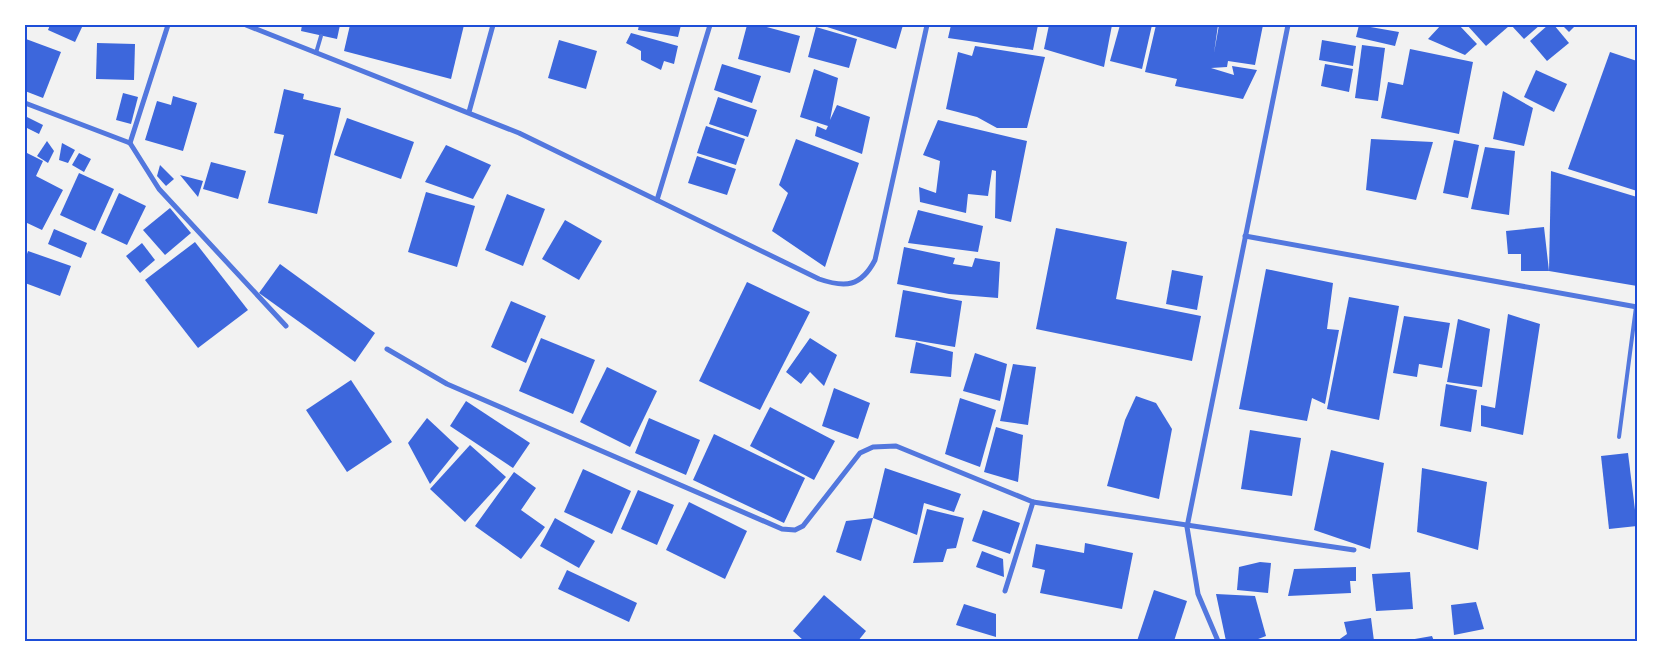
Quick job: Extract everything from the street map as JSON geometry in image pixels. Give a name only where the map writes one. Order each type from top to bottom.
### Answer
[{"type":"street","points":[[130,143],[168,25]]},
{"type":"street","points":[[246,25],[520,133],[819,280],[835,285],[855,282],[869,270],[875,260],[927,25]]},
{"type":"street","points":[[469,112],[493,25]]},
{"type":"street","points":[[657,200],[710,25]]},
{"type":"street","points":[[1218,641],[1198,594],[1187,526],[1288,25]]},
{"type":"street","points":[[25,103],[130,143],[159,189],[286,326]]},
{"type":"street","points":[[1245,236],[1636,307]]},
{"type":"street","points":[[387,349],[447,384],[782,529],[795,530],[803,526],[860,453],[884,445],[896,446],[1033,502],[1354,550]]},
{"type":"street","points":[[1006,591],[1033,502]]},
{"type":"lane","points":[[316,52],[321,36]]},
{"type":"lane","points":[[1619,437],[1636,307]]},
{"type":"building","points":[[50,25],[83,25],[75,42],[48,30]]},
{"type":"building","points":[[302,25],[340,25],[337,39],[301,31]]},
{"type":"building","points":[[350,25],[464,25],[451,79],[344,51]]},
{"type":"building","points":[[639,25],[681,25],[678,37],[638,30]]},
{"type":"building","points":[[747,25],[759,25],[800,36],[790,73],[738,59]]},
{"type":"building","points":[[828,25],[903,25],[896,49],[827,27]]},
{"type":"building","points":[[951,25],[1038,25],[1033,50],[948,38]]},
{"type":"building","points":[[1049,25],[1112,25],[1104,67],[1044,49]]},
{"type":"building","points":[[1120,25],[1152,25],[1142,69],[1110,61]]},
{"type":"building","points":[[1156,25],[1218,25],[1214,53],[1219,25],[1263,25],[1255,65],[1228,61],[1227,67],[1211,68],[1234,75],[1232,66],[1257,70],[1243,99],[1175,86],[1177,79],[1145,72]]},
{"type":"building","points":[[1359,25],[1399,32],[1395,46],[1356,37]]},
{"type":"building","points":[[1441,25],[1459,25],[1477,44],[1465,55],[1428,39]]},
{"type":"building","points":[[1467,25],[1508,25],[1509,26],[1486,46]]},
{"type":"building","points":[[1511,25],[1540,25],[1524,39]]},
{"type":"building","points":[[1548,25],[1554,25],[1569,43],[1547,61],[1530,41]]},
{"type":"building","points":[[1562,25],[1576,25],[1569,32]]},
{"type":"building","points":[[816,27],[857,39],[849,68],[808,57]]},
{"type":"building","points":[[631,33],[678,46],[674,64],[664,61],[661,70],[641,60],[641,51],[626,43]]},
{"type":"building","points":[[26,39],[61,52],[43,98],[25,91]]},
{"type":"building","points":[[559,40],[597,51],[586,89],[548,78]]},
{"type":"building","points":[[1322,40],[1356,46],[1353,66],[1319,60]]},
{"type":"building","points":[[97,43],[135,44],[134,80],[96,79]]},
{"type":"building","points":[[1362,45],[1385,48],[1378,101],[1355,98]]},
{"type":"building","points":[[975,46],[1045,57],[1027,128],[997,128],[977,117],[946,109],[958,52],[972,56]]},
{"type":"building","points":[[1410,49],[1473,62],[1459,134],[1381,118],[1388,82],[1403,85]]},
{"type":"building","points":[[1610,52],[1637,61],[1637,191],[1568,169]]},
{"type":"building","points":[[722,64],[761,76],[752,103],[714,90]]},
{"type":"building","points":[[1325,64],[1353,69],[1349,92],[1321,86]]},
{"type":"building","points":[[814,69],[838,78],[830,120],[837,105],[870,117],[862,154],[815,136],[817,126],[826,130],[828,126],[800,117]]},
{"type":"building","points":[[1536,70],[1567,84],[1554,112],[1524,97]]},
{"type":"building","points":[[284,89],[304,94],[303,99],[341,108],[317,214],[268,203],[284,135],[274,133]]},
{"type":"building","points":[[1503,91],[1533,108],[1524,146],[1493,139]]},
{"type":"building","points":[[123,93],[138,97],[131,124],[116,120]]},
{"type":"building","points":[[173,96],[197,103],[183,151],[145,140],[157,101],[171,105]]},
{"type":"building","points":[[718,97],[757,110],[748,137],[709,124]]},
{"type":"building","points":[[27,117],[43,125],[39,134],[25,127]]},
{"type":"building","points":[[347,118],[414,142],[401,179],[334,155]]},
{"type":"building","points":[[938,120],[1027,141],[1011,222],[995,218],[996,171],[992,170],[988,196],[968,194],[966,213],[920,202],[919,187],[936,193],[940,161],[923,155]]},
{"type":"building","points":[[706,126],[745,139],[736,165],[697,153]]},
{"type":"building","points":[[796,139],[859,163],[825,267],[772,231],[788,193],[779,185]]},
{"type":"building","points":[[1371,139],[1433,142],[1416,200],[1366,190]]},
{"type":"building","points":[[1454,140],[1479,145],[1468,198],[1443,193]]},
{"type":"building","points":[[47,141],[54,151],[48,163],[37,156]]},
{"type":"building","points":[[62,143],[75,150],[68,163],[59,160]]},
{"type":"building","points":[[446,145],[491,165],[473,199],[425,182]]},
{"type":"building","points":[[1485,147],[1515,151],[1509,215],[1471,209]]},
{"type":"building","points":[[25,152],[43,161],[36,176],[63,190],[42,230],[25,222]]},
{"type":"building","points":[[79,153],[91,159],[84,172],[72,165]]},
{"type":"building","points":[[697,156],[736,169],[727,195],[688,183]]},
{"type":"building","points":[[211,162],[246,171],[238,199],[203,189]]},
{"type":"building","points":[[160,165],[174,179],[166,186],[157,176]]},
{"type":"building","points":[[1551,171],[1637,197],[1637,286],[1549,271]]},
{"type":"building","points":[[79,173],[114,189],[95,231],[60,215]]},
{"type":"building","points":[[180,175],[203,181],[198,197]]},
{"type":"building","points":[[426,192],[475,206],[457,267],[408,252]]},
{"type":"building","points":[[119,193],[146,206],[127,245],[101,233]]},
{"type":"building","points":[[507,194],[545,209],[523,266],[485,250]]},
{"type":"building","points":[[170,208],[191,233],[165,255],[143,230]]},
{"type":"building","points":[[918,210],[983,226],[978,252],[908,243]]},
{"type":"building","points":[[565,220],[602,241],[579,280],[542,259]]},
{"type":"building","points":[[1544,227],[1549,271],[1521,271],[1521,254],[1508,254],[1506,231]]},
{"type":"building","points":[[1056,228],[1127,242],[1116,299],[1201,316],[1192,361],[1036,329]]},
{"type":"building","points":[[54,229],[87,243],[81,258],[48,244]]},
{"type":"building","points":[[195,242],[248,310],[198,348],[145,280]]},
{"type":"building","points":[[142,243],[155,260],[140,273],[126,256]]},
{"type":"building","points":[[904,247],[955,258],[953,264],[972,267],[975,258],[1000,262],[998,298],[949,294],[897,284]]},
{"type":"building","points":[[28,251],[71,266],[60,296],[25,283],[25,260]]},
{"type":"building","points":[[280,264],[375,333],[355,362],[259,293]]},
{"type":"building","points":[[1266,269],[1333,283],[1327,329],[1339,330],[1325,404],[1312,398],[1307,421],[1239,409]]},
{"type":"building","points":[[1172,270],[1203,276],[1197,310],[1166,304]]},
{"type":"building","points":[[747,282],[810,312],[760,410],[699,381]]},
{"type":"building","points":[[903,290],[962,301],[955,347],[895,337]]},
{"type":"building","points":[[1349,297],[1399,306],[1379,420],[1327,409]]},
{"type":"building","points":[[511,301],[546,316],[526,363],[491,347]]},
{"type":"building","points":[[1508,314],[1540,324],[1523,435],[1481,426],[1481,405],[1495,408]]},
{"type":"building","points":[[1404,316],[1450,323],[1442,368],[1419,364],[1417,377],[1393,373]]},
{"type":"building","points":[[1458,319],[1490,329],[1482,387],[1447,382]]},
{"type":"building","points":[[541,338],[595,360],[573,414],[519,391]]},
{"type":"building","points":[[810,338],[837,355],[824,386],[810,372],[801,384],[786,372]]},
{"type":"building","points":[[916,342],[953,352],[951,377],[910,373]]},
{"type":"building","points":[[975,353],[1007,364],[1000,401],[963,391]]},
{"type":"building","points":[[1013,364],[1036,367],[1028,425],[1000,421]]},
{"type":"building","points":[[607,367],[657,391],[630,447],[580,422]]},
{"type":"building","points":[[351,380],[392,442],[347,472],[306,410]]},
{"type":"building","points":[[1446,384],[1477,390],[1471,432],[1440,426]]},
{"type":"building","points":[[834,388],[870,403],[858,439],[822,426]]},
{"type":"building","points":[[1136,396],[1156,403],[1172,429],[1159,499],[1107,486],[1125,420]]},
{"type":"building","points":[[960,398],[996,410],[980,467],[945,454]]},
{"type":"building","points":[[466,401],[530,443],[513,468],[450,426]]},
{"type":"building","points":[[770,407],[835,441],[814,480],[750,446]]},
{"type":"building","points":[[427,418],[459,448],[430,484],[408,443]]},
{"type":"building","points":[[649,418],[700,440],[686,475],[635,453]]},
{"type":"building","points":[[996,427],[1023,435],[1018,482],[984,472]]},
{"type":"building","points":[[1250,430],[1301,438],[1292,496],[1241,489]]},
{"type":"building","points":[[714,434],[805,478],[784,523],[693,480]]},
{"type":"building","points":[[470,445],[506,477],[465,522],[430,489]]},
{"type":"building","points":[[1331,450],[1384,463],[1370,549],[1314,530]]},
{"type":"building","points":[[1628,453],[1637,526],[1609,529],[1601,456]]},
{"type":"building","points":[[885,468],[961,494],[954,512],[924,503],[917,535],[873,518]]},
{"type":"building","points":[[1422,468],[1487,482],[1478,550],[1417,532]]},
{"type":"building","points":[[583,469],[631,491],[612,534],[564,512]]},
{"type":"building","points":[[514,472],[536,488],[521,510],[545,527],[521,559],[475,526]]},
{"type":"building","points":[[638,490],[674,505],[657,545],[621,529]]},
{"type":"building","points":[[689,502],[747,531],[725,579],[666,550]]},
{"type":"building","points":[[927,509],[964,518],[956,548],[947,549],[943,562],[913,563]]},
{"type":"building","points":[[983,510],[1020,523],[1010,554],[972,541]]},
{"type":"building","points":[[555,518],[595,541],[579,568],[540,546]]},
{"type":"building","points":[[873,518],[861,561],[836,552],[846,521]]},
{"type":"building","points":[[1085,543],[1133,553],[1122,609],[1040,593],[1045,570],[1032,567],[1036,544],[1084,553]]},
{"type":"building","points":[[982,551],[1003,559],[1004,577],[976,567]]},
{"type":"building","points":[[1260,562],[1271,563],[1268,593],[1237,590],[1239,567]]},
{"type":"building","points":[[1356,567],[1356,581],[1350,581],[1351,593],[1288,596],[1294,569]]},
{"type":"building","points":[[567,570],[637,603],[629,622],[558,589]]},
{"type":"building","points":[[1410,572],[1413,609],[1376,611],[1372,574]]},
{"type":"building","points":[[1154,590],[1187,601],[1174,641],[1137,641]]},
{"type":"building","points":[[1216,594],[1255,596],[1266,636],[1253,641],[1226,641]]},
{"type":"building","points":[[824,595],[866,631],[858,641],[804,641],[793,631]]},
{"type":"building","points":[[1476,602],[1484,629],[1454,635],[1451,605]]},
{"type":"building","points":[[964,604],[996,614],[996,637],[956,625]]},
{"type":"building","points":[[1371,618],[1374,641],[1337,641],[1347,634],[1344,622]]},
{"type":"building","points":[[1432,636],[1434,641],[1409,640]]}]
